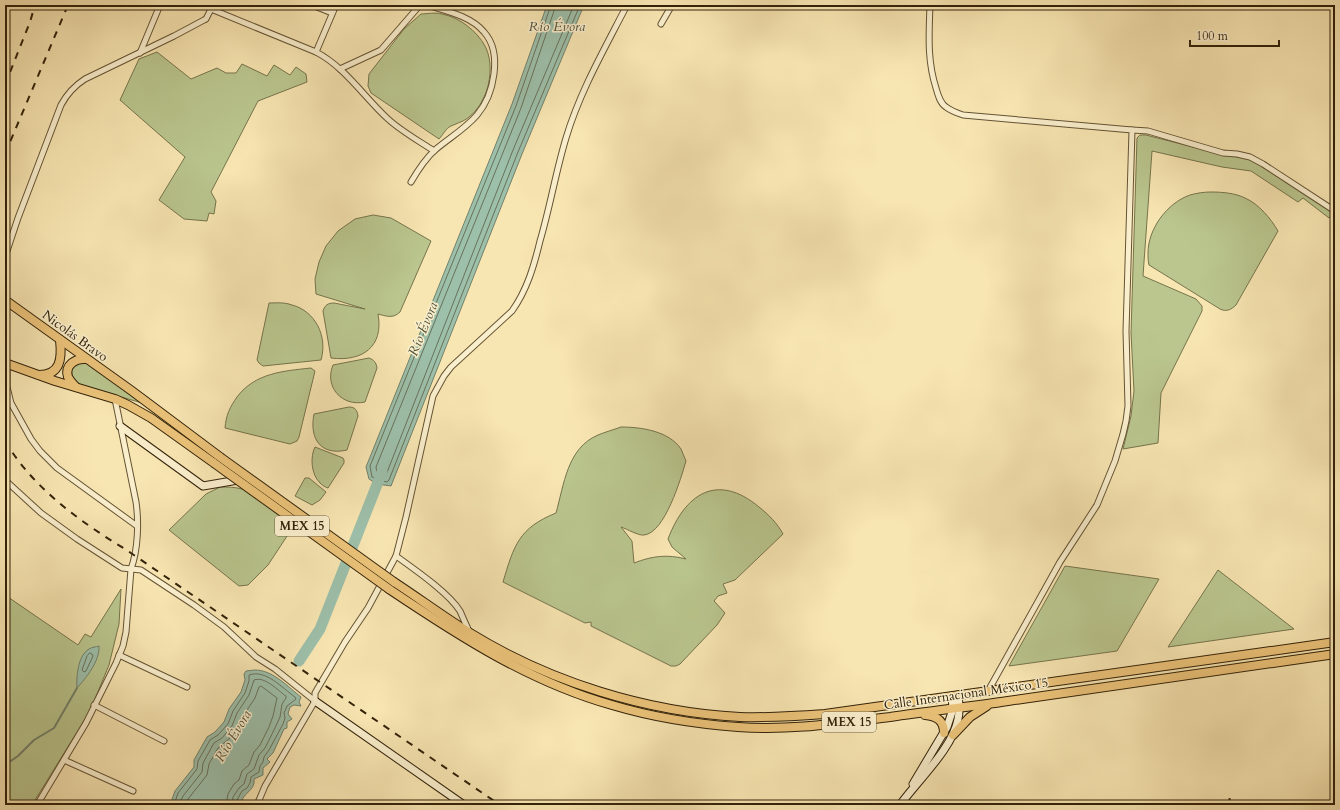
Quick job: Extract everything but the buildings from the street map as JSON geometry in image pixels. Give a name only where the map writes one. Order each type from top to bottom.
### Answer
[{"type":"main road","name":"Nicolás Bravo","points":[[5,300],[132,391],[217,460]]},
{"type":"main road","points":[[38,375],[49,374],[57,368],[61,358],[60,340]]},
{"type":"main road","points":[[77,388],[69,379],[67,372],[68,368],[72,361],[86,358]]},
{"type":"main road","name":"MEX 15","points":[[6,363],[77,388],[115,399],[135,408],[217,460],[392,586]]},
{"type":"main road","name":"MEX 15","points":[[217,460],[238,480],[392,586]]},
{"type":"main road","name":"Calle Internacional México 15","points":[[392,586],[470,633],[520,660],[581,685],[637,701],[692,712],[739,717],[789,717],[825,714],[1335,642]]},
{"type":"main road","name":"Calle Internacional México 15","points":[[392,586],[464,638],[509,664],[563,688],[597,701],[627,710],[681,720],[738,727],[757,728],[817,726],[991,704],[1335,654]]},
{"type":"main road","points":[[953,735],[970,717],[980,709],[991,704]]},
{"type":"main road","points":[[913,714],[934,716],[942,724],[944,733]]},
{"type":"street","points":[[140,53],[160,5]]},
{"type":"street","points":[[312,5],[332,13]]},
{"type":"street","points":[[316,52],[336,5]]},
{"type":"street","points":[[340,69],[382,50],[420,5]]},
{"type":"street","points":[[412,182],[422,164],[434,151],[471,122],[484,105],[494,73],[493,54],[485,32],[469,21],[427,5]]},
{"type":"street","points":[[257,805],[265,786],[314,701],[315,693],[345,642],[368,608],[396,556],[433,396],[444,376],[451,367],[512,311],[526,288],[537,253],[572,118],[592,73],[627,5]]},
{"type":"street","points":[[661,24],[672,5]]},
{"type":"street","points":[[930,5],[928,41],[931,73],[939,98],[948,109],[963,114],[1148,132],[1223,152],[1250,157],[1335,211]]},
{"type":"street","points":[[5,256],[18,218],[66,96],[73,88],[85,79],[206,19],[212,7],[326,57],[340,69],[389,120],[434,151]]},
{"type":"street","points":[[988,691],[1060,562],[1097,506],[1115,461],[1124,427],[1128,406],[1126,317],[1132,130]]},
{"type":"street","points":[[6,363],[7,387],[11,403],[38,448],[57,468],[137,526]]},
{"type":"street","points":[[37,805],[86,723],[123,646],[126,632],[131,569],[135,560],[137,526],[136,502],[115,399]]},
{"type":"street","points":[[120,426],[204,486],[238,480]]},
{"type":"street","points":[[5,480],[41,513],[67,532],[122,568],[141,570],[194,605],[224,627],[256,656],[275,669],[314,701],[464,805]]},
{"type":"street","points":[[396,556],[453,602],[460,611],[470,633]]},
{"type":"street","points":[[119,654],[187,687]]},
{"type":"street","points":[[900,805],[927,773],[953,735],[958,719],[955,695]]},
{"type":"street","points":[[94,706],[164,741]]},
{"type":"street","points":[[910,792],[913,784],[944,733],[956,708]]},
{"type":"street","points":[[64,760],[133,791]]},
{"type":"green space","points":[[440,13],[461,21],[482,40],[488,52],[489,58],[490,72],[488,86],[479,106],[472,115],[462,122],[448,128],[439,139],[371,93],[368,86],[369,74],[404,29],[421,14]]},
{"type":"green space","points":[[157,52],[191,79],[217,68],[226,73],[236,73],[242,64],[267,76],[274,65],[290,75],[296,67],[306,74],[307,82],[258,101],[211,192],[216,201],[214,214],[209,213],[207,221],[184,219],[159,200],[185,157],[120,100],[139,59]]},
{"type":"green space","points":[[1140,135],[1146,135],[1224,155],[1246,158],[1263,167],[1333,213],[1329,218],[1303,198],[1298,202],[1251,171],[1222,167],[1152,151],[1143,276],[1196,299],[1202,306],[1202,311],[1161,393],[1158,443],[1123,449],[1131,416],[1134,391],[1131,333],[1137,138]]},
{"type":"green space","points":[[1211,192],[1233,194],[1250,201],[1264,212],[1278,231],[1236,305],[1226,310],[1220,309],[1149,265],[1148,262],[1151,235],[1160,218],[1174,204],[1182,199],[1190,195]]},
{"type":"green space","points":[[373,215],[391,218],[431,241],[400,312],[395,316],[378,314],[378,335],[374,343],[361,355],[342,359],[331,358],[323,311],[325,307],[328,304],[334,303],[365,309],[316,294],[315,279],[319,262],[326,246],[338,231],[355,219]]},
{"type":"green space","points":[[269,303],[283,303],[292,305],[300,308],[313,319],[318,326],[323,342],[321,360],[263,366],[259,363],[257,360]]},
{"type":"green space","points":[[369,358],[376,364],[377,368],[365,402],[357,403],[342,398],[333,388],[331,381],[333,365]]},
{"type":"green space","points":[[83,362],[142,403],[77,384],[73,376],[72,369],[76,364]]},
{"type":"green space","points":[[311,368],[315,371],[297,441],[290,444],[225,428],[227,415],[232,404],[244,389],[252,383],[261,378],[280,372]]},
{"type":"green space","points":[[349,407],[355,409],[358,416],[347,450],[338,451],[324,448],[315,438],[313,431],[314,414]]},
{"type":"green space","points":[[621,427],[646,429],[662,434],[676,443],[681,449],[686,461],[671,504],[659,525],[652,532],[644,535],[621,527],[632,541],[634,563],[660,556],[686,559],[672,547],[668,539],[683,510],[693,500],[704,493],[716,490],[729,491],[744,496],[769,516],[783,534],[735,580],[723,584],[727,593],[718,596],[714,601],[725,613],[717,625],[680,664],[676,666],[671,666],[591,626],[591,622],[585,623],[503,582],[511,558],[520,539],[534,525],[556,513],[568,468],[579,449],[598,435]]},
{"type":"green space","points":[[315,447],[343,458],[344,460],[344,463],[328,488],[320,483],[313,470],[312,456]]},
{"type":"green space","points":[[305,478],[309,478],[326,492],[320,500],[312,505],[295,496]]},
{"type":"green space","points":[[220,487],[237,488],[248,491],[262,500],[293,527],[268,565],[248,585],[239,586],[169,530],[206,494]]},
{"type":"green space","points":[[1065,566],[1159,579],[1117,651],[1009,666]]},
{"type":"green space","points":[[1218,570],[1294,629],[1168,647]]},
{"type":"green space","points":[[121,589],[119,624],[109,665],[90,711],[32,805],[5,805],[5,595],[78,645],[85,634],[91,637]]},
{"type":"water","name":"Río Évora","points":[[547,5],[584,5],[522,154],[391,486],[377,484],[369,479],[366,467],[512,104]]},
{"type":"water","points":[[99,646],[99,652],[95,663],[77,688],[77,672],[82,656],[89,649]]},
{"type":"water","name":"Río Évora","points":[[255,670],[274,676],[301,697],[299,702],[301,706],[294,705],[290,707],[288,714],[292,719],[287,722],[287,728],[284,729],[273,753],[267,759],[270,762],[263,768],[263,775],[254,779],[253,786],[243,798],[241,805],[170,805],[175,791],[194,767],[194,760],[207,737],[215,732],[224,722],[229,709],[241,692],[245,680],[244,674],[246,671]]},
{"type":"waterway","name":"Río Évora","points":[[299,661],[320,629],[382,472]]},
{"type":"waterway","points":[[5,765],[18,756],[34,740],[54,728],[77,688]]},
{"type":"railway","points":[[5,85],[30,22],[35,5]]},
{"type":"railway","points":[[5,154],[68,5]]},
{"type":"railway","points":[[5,441],[29,474],[74,515],[500,805]]},
{"type":"railway","points":[[1229,805],[1230,795]]}]
